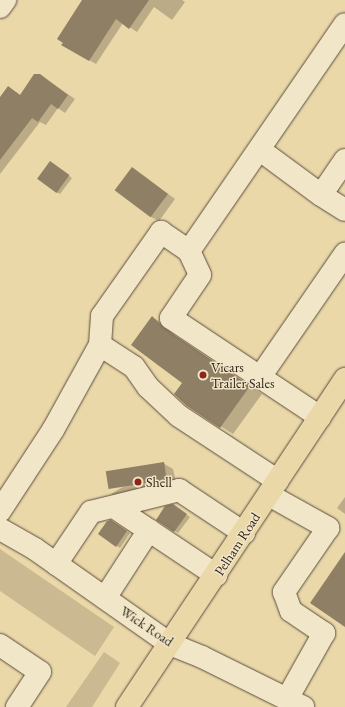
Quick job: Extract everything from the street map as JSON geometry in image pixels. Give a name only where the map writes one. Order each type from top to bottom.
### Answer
[{"type":"main road","name":"Pelham Road","points":[[128,707],[345,380]]},
{"type":"street","points":[[0,7],[5,0]]},
{"type":"street","points":[[189,251],[260,150],[345,24]]},
{"type":"street","points":[[260,150],[321,195],[345,210]]},
{"type":"street","points":[[321,195],[345,160]]},
{"type":"street","points":[[0,511],[53,430],[100,345],[102,316],[162,232],[189,251],[200,275],[172,318],[320,417]]},
{"type":"street","points":[[260,377],[345,254]]},
{"type":"street","points":[[100,345],[134,367],[148,387],[179,416],[328,528],[284,592],[291,611],[324,633],[295,703]]},
{"type":"street","points":[[56,564],[91,512],[179,490],[244,533]]},
{"type":"street","points":[[114,506],[216,575]]},
{"type":"street","name":"Wick Road","points":[[0,529],[56,564],[170,644],[202,657],[295,703]]},
{"type":"street","points":[[105,598],[149,530]]},
{"type":"street","points":[[0,645],[40,672],[17,707]]},
{"type":"shaded area","points":[[0,549],[114,627],[95,656],[0,591]]},
{"type":"shaded area","points":[[104,652],[120,663],[92,707],[66,707]]},
{"type":"building","points":[[82,0],[149,0],[129,29],[116,19],[89,61],[61,45],[63,43],[57,39]]},
{"type":"building","points":[[34,74],[40,74],[68,95],[58,109],[51,104],[38,122],[32,118],[0,160],[0,97],[8,86],[20,95]]},
{"type":"building","points":[[50,161],[69,175],[56,193],[37,179]]},
{"type":"building","points":[[132,167],[168,194],[150,217],[115,190]]},
{"type":"building","name":"Vicars Trailer Sales","points":[[152,316],[164,328],[250,386],[220,428],[187,406],[174,394],[182,383],[131,345]]},
{"type":"building","points":[[164,462],[167,480],[109,489],[106,471]]},
{"type":"building","points":[[173,504],[187,514],[174,532],[156,520],[165,506]]},
{"type":"building","points":[[111,520],[127,531],[116,547],[98,534],[107,521]]},
{"type":"building","points":[[345,552],[345,627],[310,603]]},
{"type":"place","name":"Vicars Trailer Sales","points":[[203,375]]},
{"type":"place","name":"Shell","points":[[138,482]]}]
